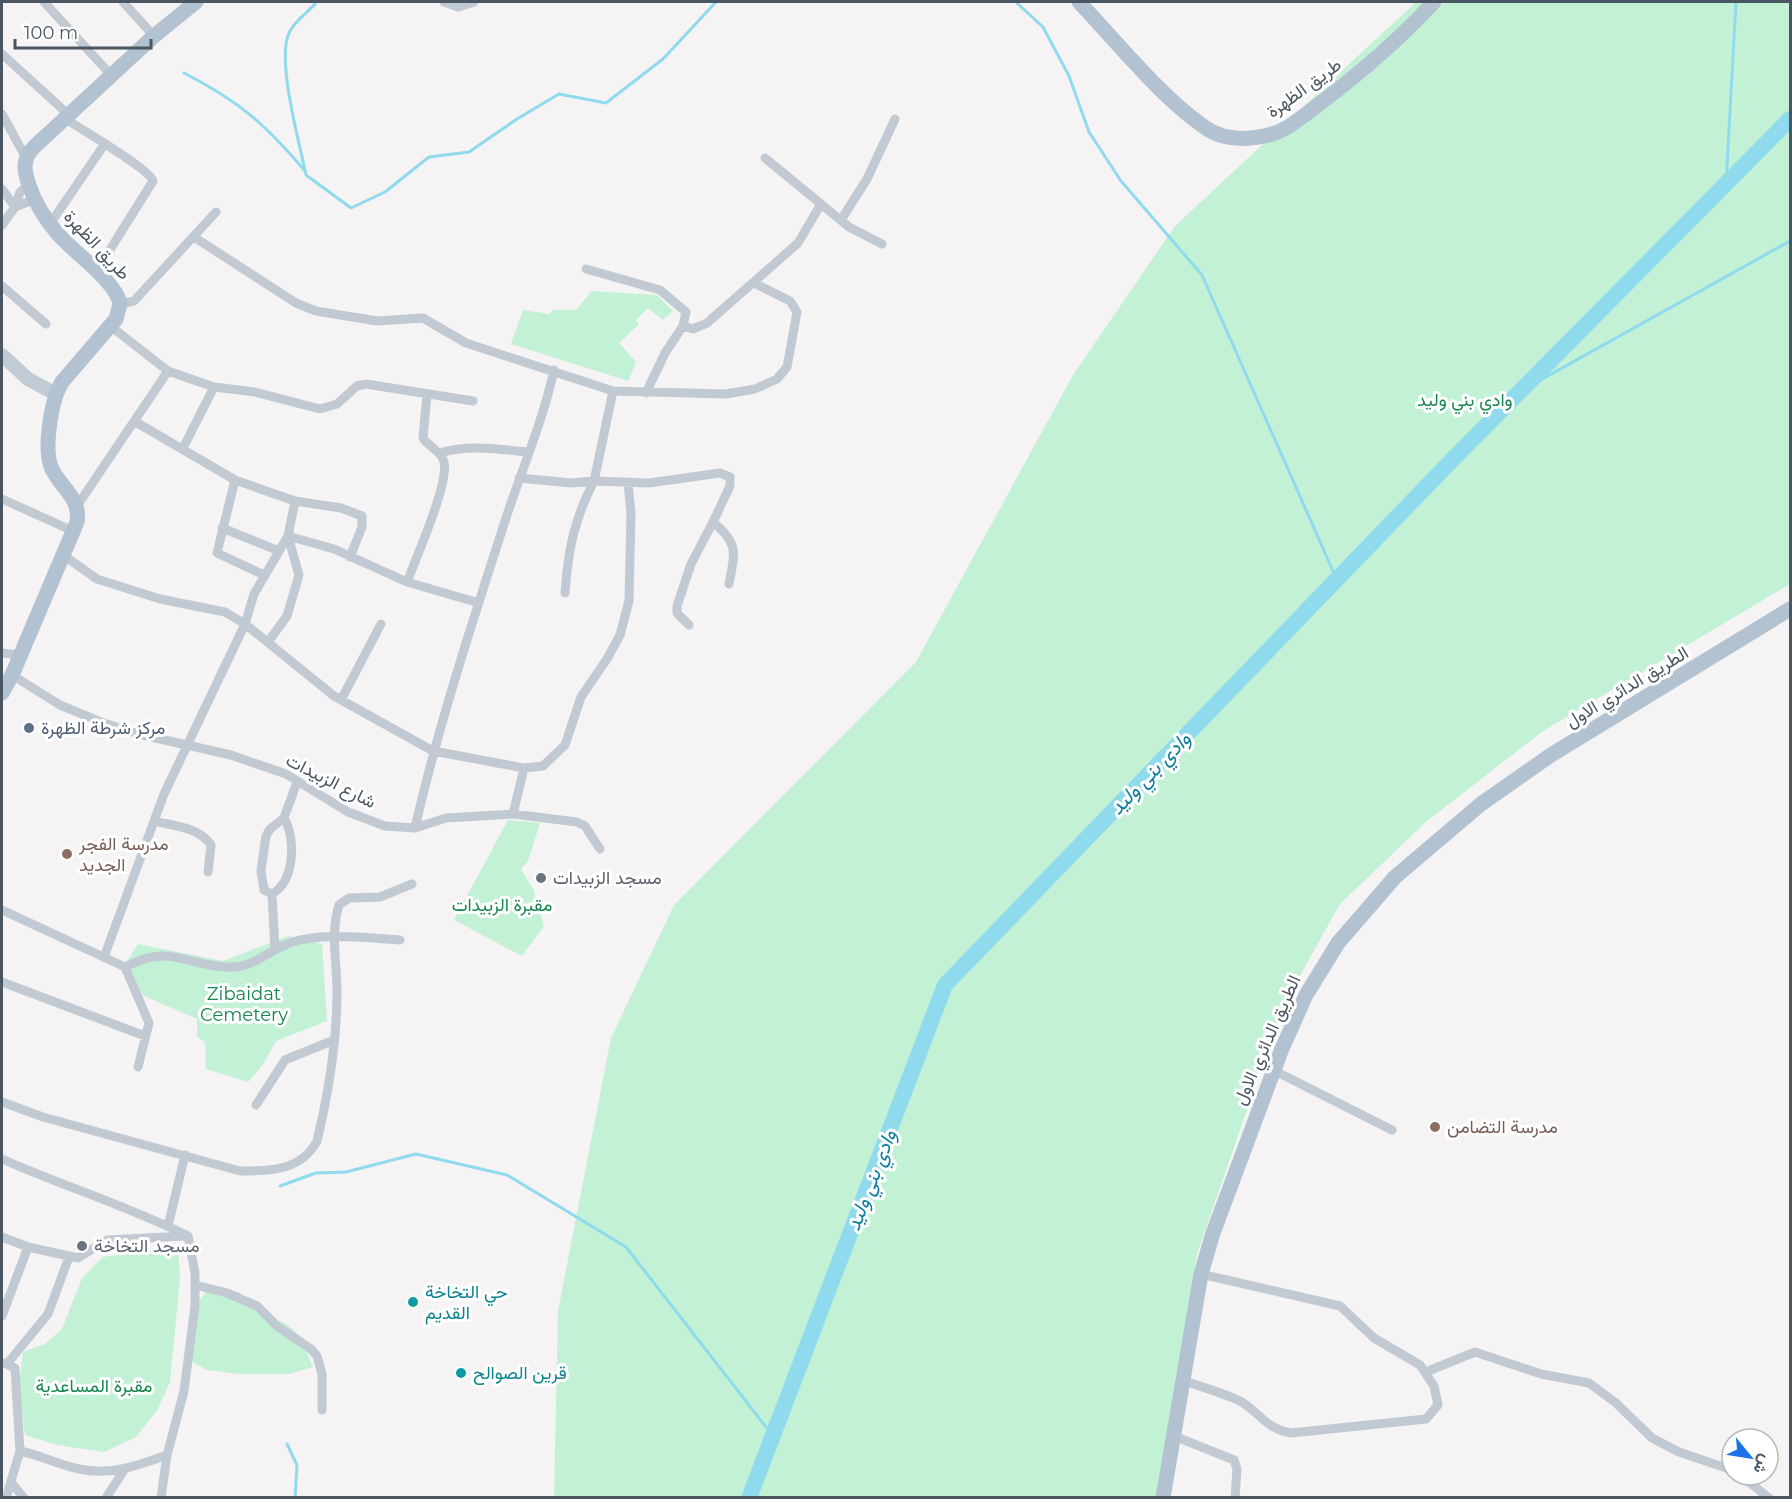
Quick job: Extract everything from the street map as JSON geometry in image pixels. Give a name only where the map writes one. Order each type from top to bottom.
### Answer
[{"type":"main road","points":[[26,158],[31,150],[111,75],[196,2]]},
{"type":"main road","name":"طريق الظهرة","points":[[1079,2],[1176,103],[1210,131],[1231,137],[1252,139],[1273,134],[1292,125],[1341,87],[1417,20],[1434,2]]},
{"type":"main road","name":"طريق الظهرة","points":[[26,158],[24,171],[32,192],[50,224],[115,290],[120,304],[118,314],[62,382],[52,411],[49,461],[53,471],[77,506]]},
{"type":"main road","points":[[2,355],[28,379],[56,394]]},
{"type":"main road","points":[[2,693],[12,675],[73,531],[78,517],[77,506]]},
{"type":"main road","name":"الطريق الدائري الاول","points":[[1163,1497],[1201,1274],[1230,1183],[1273,1070],[1306,994],[1338,943],[1395,877],[1481,804],[1551,755],[1791,609]]},
{"type":"street","points":[[44,2],[111,75]]},
{"type":"street","points":[[123,2],[154,36]]},
{"type":"street","points":[[444,2],[458,8],[474,2]]},
{"type":"street","points":[[2,54],[67,117],[104,145],[140,166],[149,173],[153,181],[96,272]]},
{"type":"street","points":[[2,114],[26,158]]},
{"type":"street","points":[[841,220],[867,179],[895,118]]},
{"type":"street","points":[[50,224],[104,145]]},
{"type":"street","points":[[765,159],[841,220],[882,244]]},
{"type":"street","points":[[2,189],[15,207]]},
{"type":"street","points":[[15,207],[20,192],[32,192]]},
{"type":"street","points":[[2,225],[15,207],[32,192]]},
{"type":"street","points":[[683,326],[699,328],[754,283],[798,243],[822,204]]},
{"type":"street","points":[[120,304],[134,301],[216,212]]},
{"type":"street","points":[[194,237],[297,303],[316,311],[376,321],[423,318],[466,343],[613,391],[739,394],[762,386],[783,374],[789,362],[797,321],[795,306],[754,283]]},
{"type":"street","points":[[586,269],[660,290],[686,312],[683,326],[665,353],[646,393]]},
{"type":"street","points":[[2,286],[46,324]]},
{"type":"street","points":[[109,326],[168,371],[214,387],[255,392],[320,409],[337,404],[357,386],[366,384],[473,401]]},
{"type":"street","points":[[415,828],[433,751],[519,478],[547,400],[554,370]]},
{"type":"street","points":[[77,506],[168,371]]},
{"type":"street","points":[[183,448],[214,387]]},
{"type":"street","points":[[565,593],[568,549],[576,522],[594,481],[613,391]]},
{"type":"street","points":[[407,582],[441,489],[445,463],[439,453],[423,438],[427,394]]},
{"type":"street","points":[[134,421],[235,480],[295,501],[340,508],[362,516],[362,527],[350,557]]},
{"type":"street","points":[[439,453],[457,448],[474,447],[528,452]]},
{"type":"street","points":[[519,478],[571,483],[594,481],[628,483],[725,473],[732,481],[691,564],[677,606],[677,613],[689,625]]},
{"type":"street","points":[[235,480],[216,549],[219,556],[264,575]]},
{"type":"street","points":[[63,555],[97,579],[160,599],[213,608],[245,624],[341,700],[433,751],[524,768],[543,766],[565,746],[581,697],[620,635],[629,601],[631,576],[631,513],[628,483]]},
{"type":"street","points":[[2,499],[73,531]]},
{"type":"street","points":[[104,957],[154,821],[187,744],[245,624],[254,594],[288,536],[295,501]]},
{"type":"street","points":[[713,522],[732,540],[734,559],[729,584]]},
{"type":"street","points":[[222,528],[279,551]]},
{"type":"street","points":[[288,536],[320,543],[407,582],[479,603]]},
{"type":"street","points":[[268,642],[287,616],[299,575],[288,536]]},
{"type":"street","points":[[341,700],[381,624]]},
{"type":"street","points":[[2,653],[20,655]]},
{"type":"street","name":"شارع الزبيدات","points":[[12,675],[60,705],[101,722],[138,734],[187,744],[259,764],[286,774],[348,812],[385,825],[415,828],[446,818],[513,814],[577,822],[585,826],[600,849]]},
{"type":"street","points":[[513,814],[524,768]]},
{"type":"street","points":[[272,894],[264,890],[261,881],[263,849],[270,829],[284,818],[297,782]]},
{"type":"street","points":[[272,894],[283,884],[289,869],[292,839],[284,818]]},
{"type":"street","points":[[154,821],[200,833],[207,838],[211,845],[208,872]]},
{"type":"street","points":[[2,1102],[43,1117],[240,1172],[272,1171],[292,1166],[303,1159],[317,1141],[332,1075],[337,991],[334,938],[337,911],[341,901],[380,897],[412,884]]},
{"type":"street","points":[[272,894],[275,950]]},
{"type":"street","points":[[2,910],[125,967],[130,982],[148,1016],[138,1067]]},
{"type":"street","points":[[125,967],[152,955],[164,955],[228,968],[247,966],[291,943],[334,938],[400,940]]},
{"type":"street","points":[[2,982],[145,1036]]},
{"type":"street","points":[[256,1105],[285,1060],[334,1040]]},
{"type":"street","points":[[1273,1070],[1392,1131]]},
{"type":"street","points":[[168,1226],[185,1155]]},
{"type":"street","points":[[2,1159],[188,1236]]},
{"type":"street","points":[[2,1237],[28,1247],[78,1258],[107,1240],[188,1236]]},
{"type":"street","points":[[161,1497],[167,1455],[184,1391],[195,1306],[195,1285],[188,1236]]},
{"type":"street","points":[[2,1316],[28,1247]]},
{"type":"street","points":[[6,1497],[20,1451],[8,1365],[48,1314],[69,1257]]},
{"type":"street","points":[[1182,1380],[1241,1402],[1265,1424],[1278,1431],[1291,1433],[1426,1419],[1438,1405],[1437,1394],[1426,1372],[1410,1357],[1363,1329],[1340,1306],[1201,1274]]},
{"type":"street","points":[[195,1285],[227,1293],[257,1306],[278,1327],[311,1349],[320,1364],[322,1410]]},
{"type":"street","points":[[1426,1372],[1475,1352],[1541,1374],[1589,1383],[1616,1403],[1652,1438],[1679,1452],[1720,1466]]},
{"type":"street","points":[[1174,1436],[1234,1460],[1237,1469],[1235,1497]]},
{"type":"street","points":[[20,1451],[79,1469],[102,1472],[124,1470],[167,1455]]},
{"type":"street","points":[[106,1497],[124,1470]]},
{"type":"street","points":[[11,1482],[24,1497]]},
{"type":"street","points":[[1756,1487],[1769,1497]]},
{"type":"green space","name":"وادي بني وليد","points":[[1416,2],[1790,2],[1790,584],[1543,731],[1427,821],[1340,904],[1283,1006],[1197,1254],[1160,1497],[554,1498],[558,1311],[611,1038],[674,905],[916,662],[1073,375],[1175,226]]},
{"type":"green space","points":[[592,291],[657,295],[673,311],[663,320],[648,308],[636,320],[639,324],[619,343],[636,362],[628,381],[511,344],[523,310],[549,314],[553,310],[576,310]]},
{"type":"green space","name":"مقبرة الزبيدات","points":[[508,820],[540,823],[528,861],[521,869],[534,891],[544,926],[522,956],[454,920]]},
{"type":"green space","name":"Zibaidat Cemetery","points":[[288,936],[322,944],[327,1021],[276,1041],[264,1063],[248,1082],[206,1069],[205,1042],[197,1037],[197,1019],[142,995],[125,964],[138,944],[223,961]]},
{"type":"green space","name":"مقبرة المساعدية","points":[[178,1247],[180,1279],[170,1382],[158,1409],[136,1437],[104,1452],[57,1445],[25,1435],[19,1385],[23,1352],[45,1344],[62,1329],[82,1278],[103,1257]]},
{"type":"green space","points":[[206,1292],[239,1292],[265,1316],[285,1323],[300,1336],[313,1367],[290,1374],[239,1374],[207,1370],[186,1358],[192,1310]]},
{"type":"waterway","points":[[315,4],[292,27],[286,43],[285,60],[290,101],[306,175],[351,208],[385,192],[429,157],[469,152],[559,94],[606,103],[663,59],[716,2]]},
{"type":"waterway","points":[[1016,2],[1043,27],[1069,76],[1089,132],[1121,181],[1202,275],[1337,580]]},
{"type":"waterway","points":[[1726,184],[1736,2]]},
{"type":"waterway","points":[[184,73],[250,115],[305,171]]},
{"type":"waterway","name":"وادي بني وليد","points":[[749,1498],[945,985],[1453,459],[1790,119]]},
{"type":"waterway","points":[[1521,391],[1790,241]]},
{"type":"waterway","points":[[280,1186],[316,1173],[346,1172],[416,1154],[507,1175],[626,1247],[773,1436]]},
{"type":"waterway","points":[[287,1444],[297,1465],[295,1498]]},
{"type":"place","name":"مركز شرطة الظهرة","points":[[29,728]]},
{"type":"place","name":"مدرسة الفجر الجديد","points":[[67,854]]},
{"type":"place","name":"مسجد الزبيدات","points":[[541,878]]},
{"type":"place","name":"مدرسة التضامن","points":[[1435,1127]]},
{"type":"place","name":"مسجد التخاخة","points":[[82,1246]]},
{"type":"place","name":"حي التخاخة القديم","points":[[413,1302]]},
{"type":"place","name":"قرين الصوالح","points":[[461,1373]]}]
